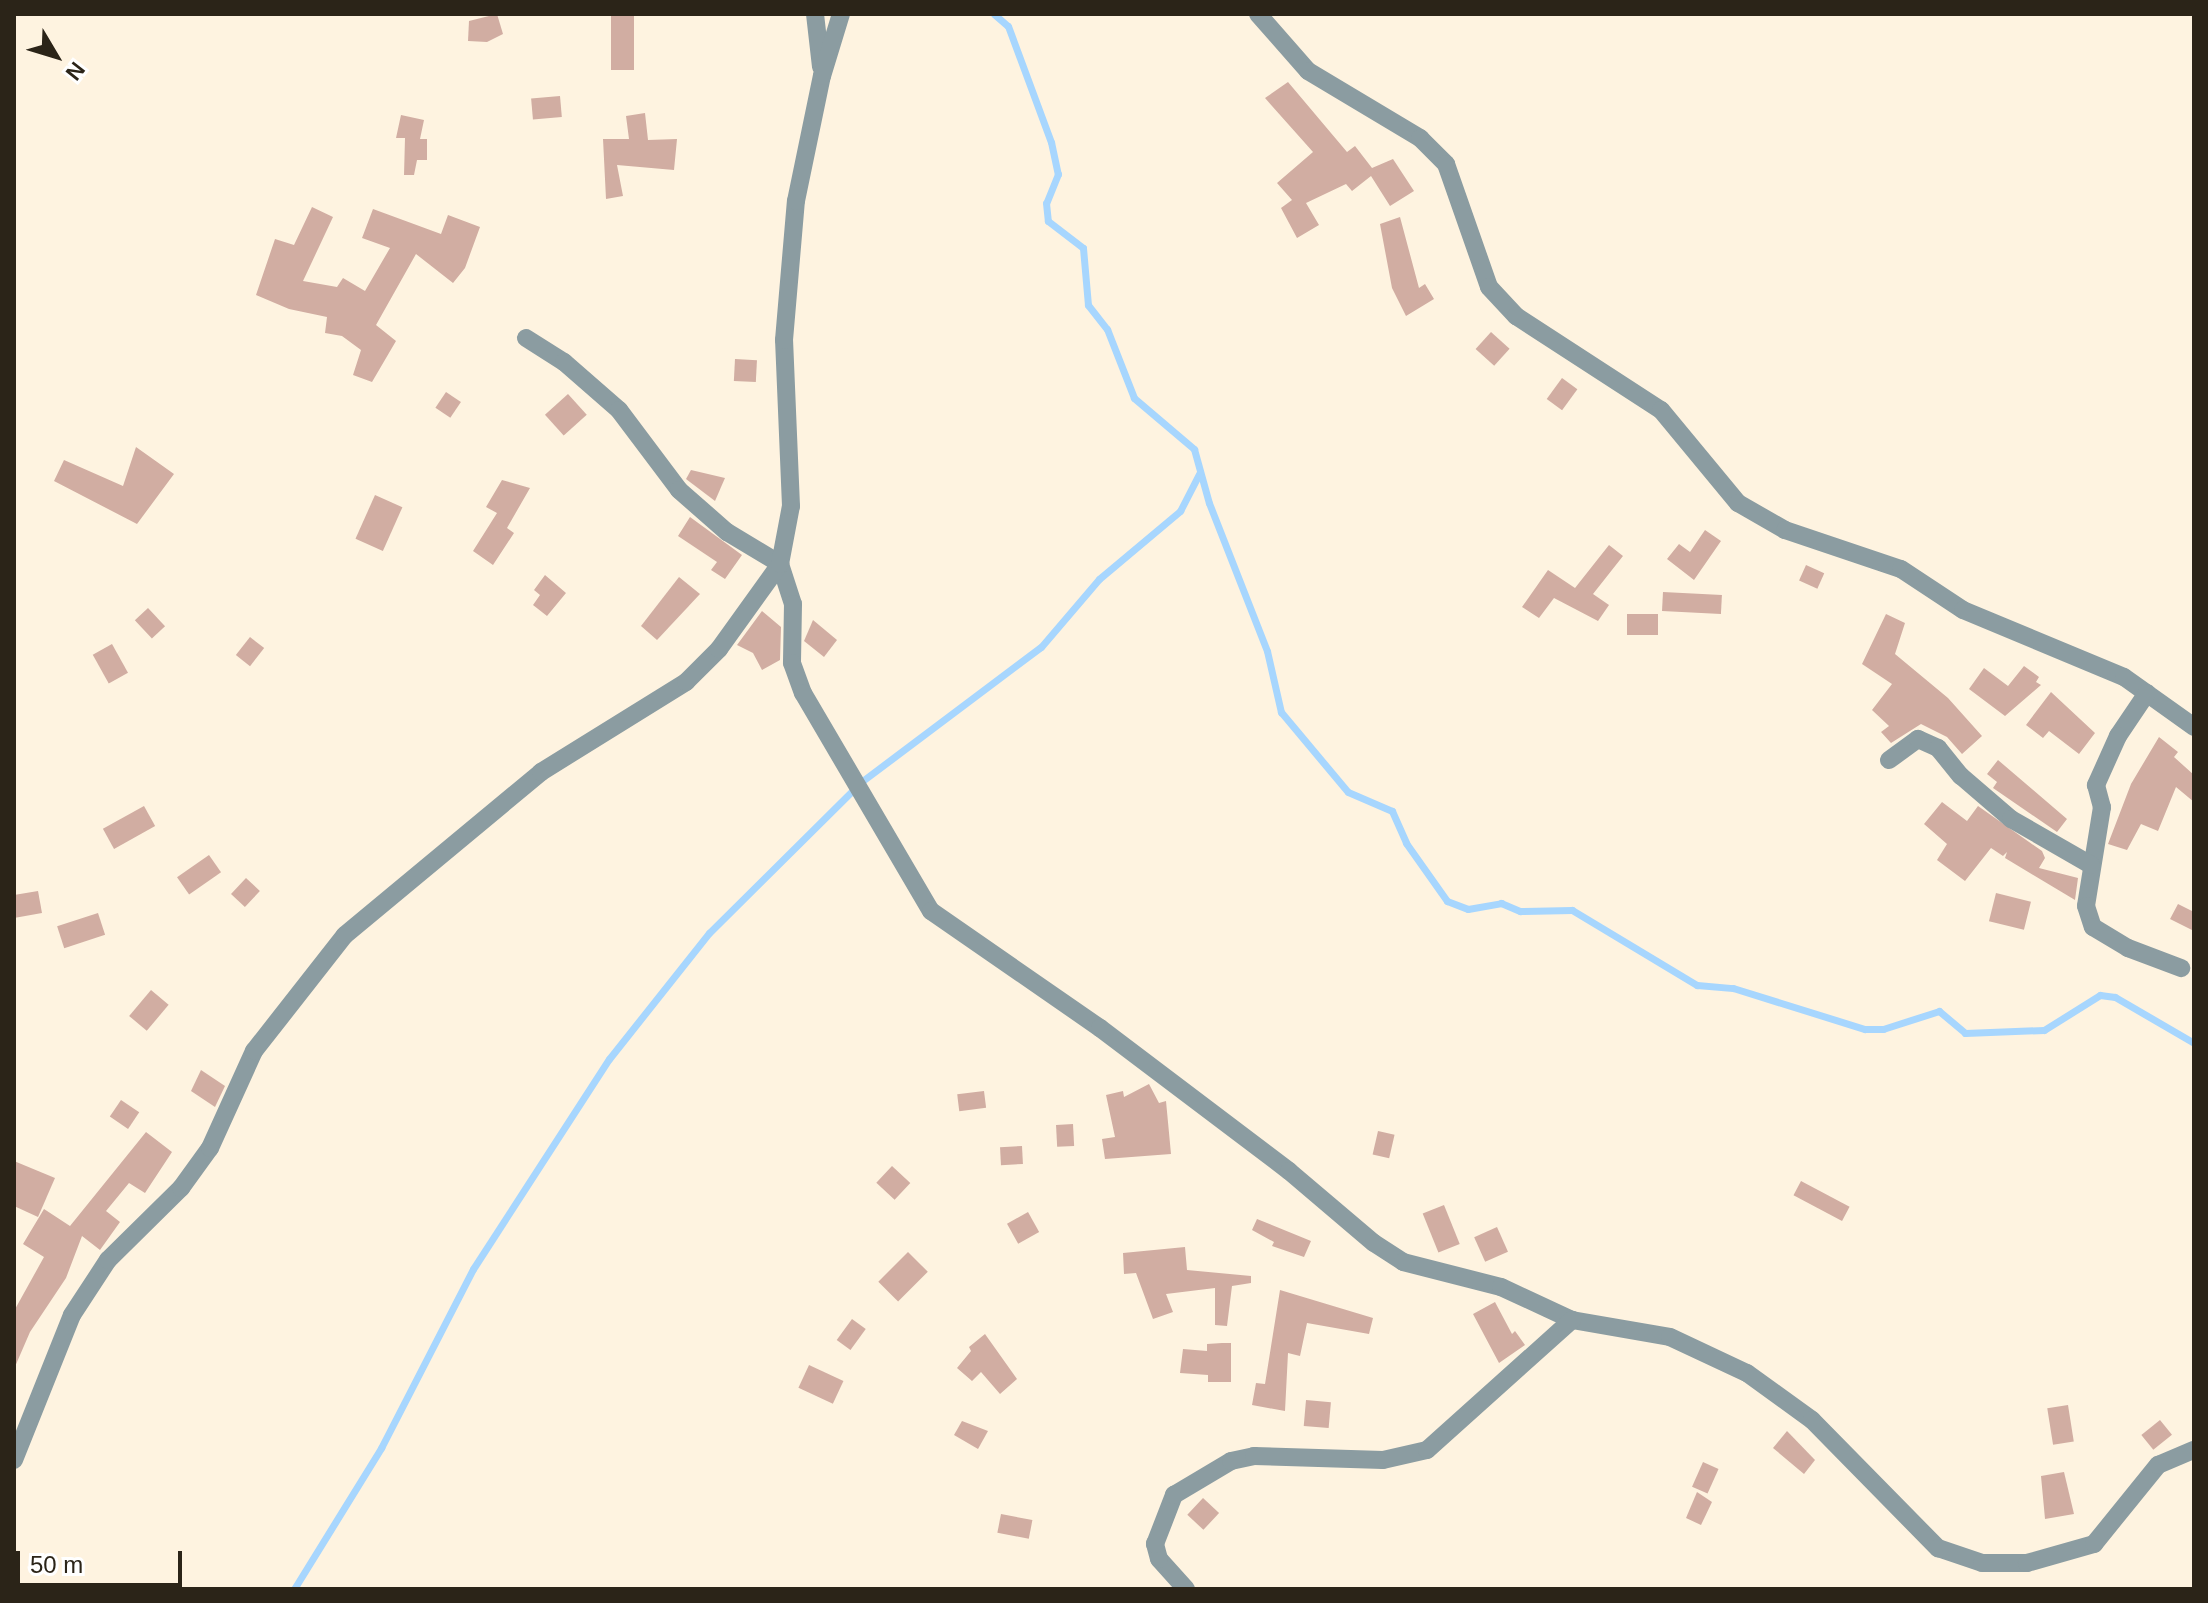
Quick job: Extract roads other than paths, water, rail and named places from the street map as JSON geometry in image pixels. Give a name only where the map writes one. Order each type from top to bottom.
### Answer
[{"type":"street","points":[[815,14],[822,76]]},
{"type":"street","points":[[14,1460],[72,1315],[108,1260],[188,1178],[210,1148],[254,1051],[345,935],[541,772],[686,682],[719,649],[780,564],[791,506],[784,340],[796,201],[822,76],[841,14]]},
{"type":"street","points":[[1258,14],[1308,71],[1420,138],[1446,164],[1489,287],[1516,316],[1661,410],[1738,503],[1785,530],[1901,569],[1963,610],[2124,677],[2194,727]]},
{"type":"street","points":[[526,338],[564,362],[619,410],[679,490],[727,532],[780,564],[793,604],[792,663],[857,787],[931,911],[1100,1028],[1289,1171],[1348,1225],[1403,1262],[1501,1287],[1572,1320],[1670,1337],[1747,1373],[1812,1420],[1938,1548],[1982,1563],[2058,1558],[2094,1544],[2158,1465],[2194,1450]]},
{"type":"street","points":[[2147,693],[2118,736],[2096,785],[2102,807],[2086,906],[2093,927],[2128,948],[2181,968]]},
{"type":"street","points":[[1889,760],[1918,739],[1938,748],[1961,776],[2011,819],[2091,865]]},
{"type":"street","points":[[1186,1589],[1159,1559],[1155,1544],[1174,1495],[1231,1461],[1254,1456],[1383,1460],[1427,1450],[1572,1320]]},
{"type":"waterway","points":[[994,14],[1008,26],[1051,142],[1058,174],[1046,203],[1048,221],[1083,248],[1088,305],[1107,329],[1134,398],[1194,449],[1209,503],[1267,651],[1281,712],[1348,792],[1392,811],[1406,843],[1447,901],[1468,909],[1501,903],[1520,911],[1572,910],[1697,985],[1733,988],[1865,1029],[1883,1029],[1939,1011],[1965,1033],[2044,1030],[2100,995],[2115,997],[2194,1043]]},
{"type":"waterway","points":[[294,1589],[381,1448],[473,1269],[609,1059],[709,933],[861,782],[1041,647],[1099,579],[1180,511],[1199,474]]}]
